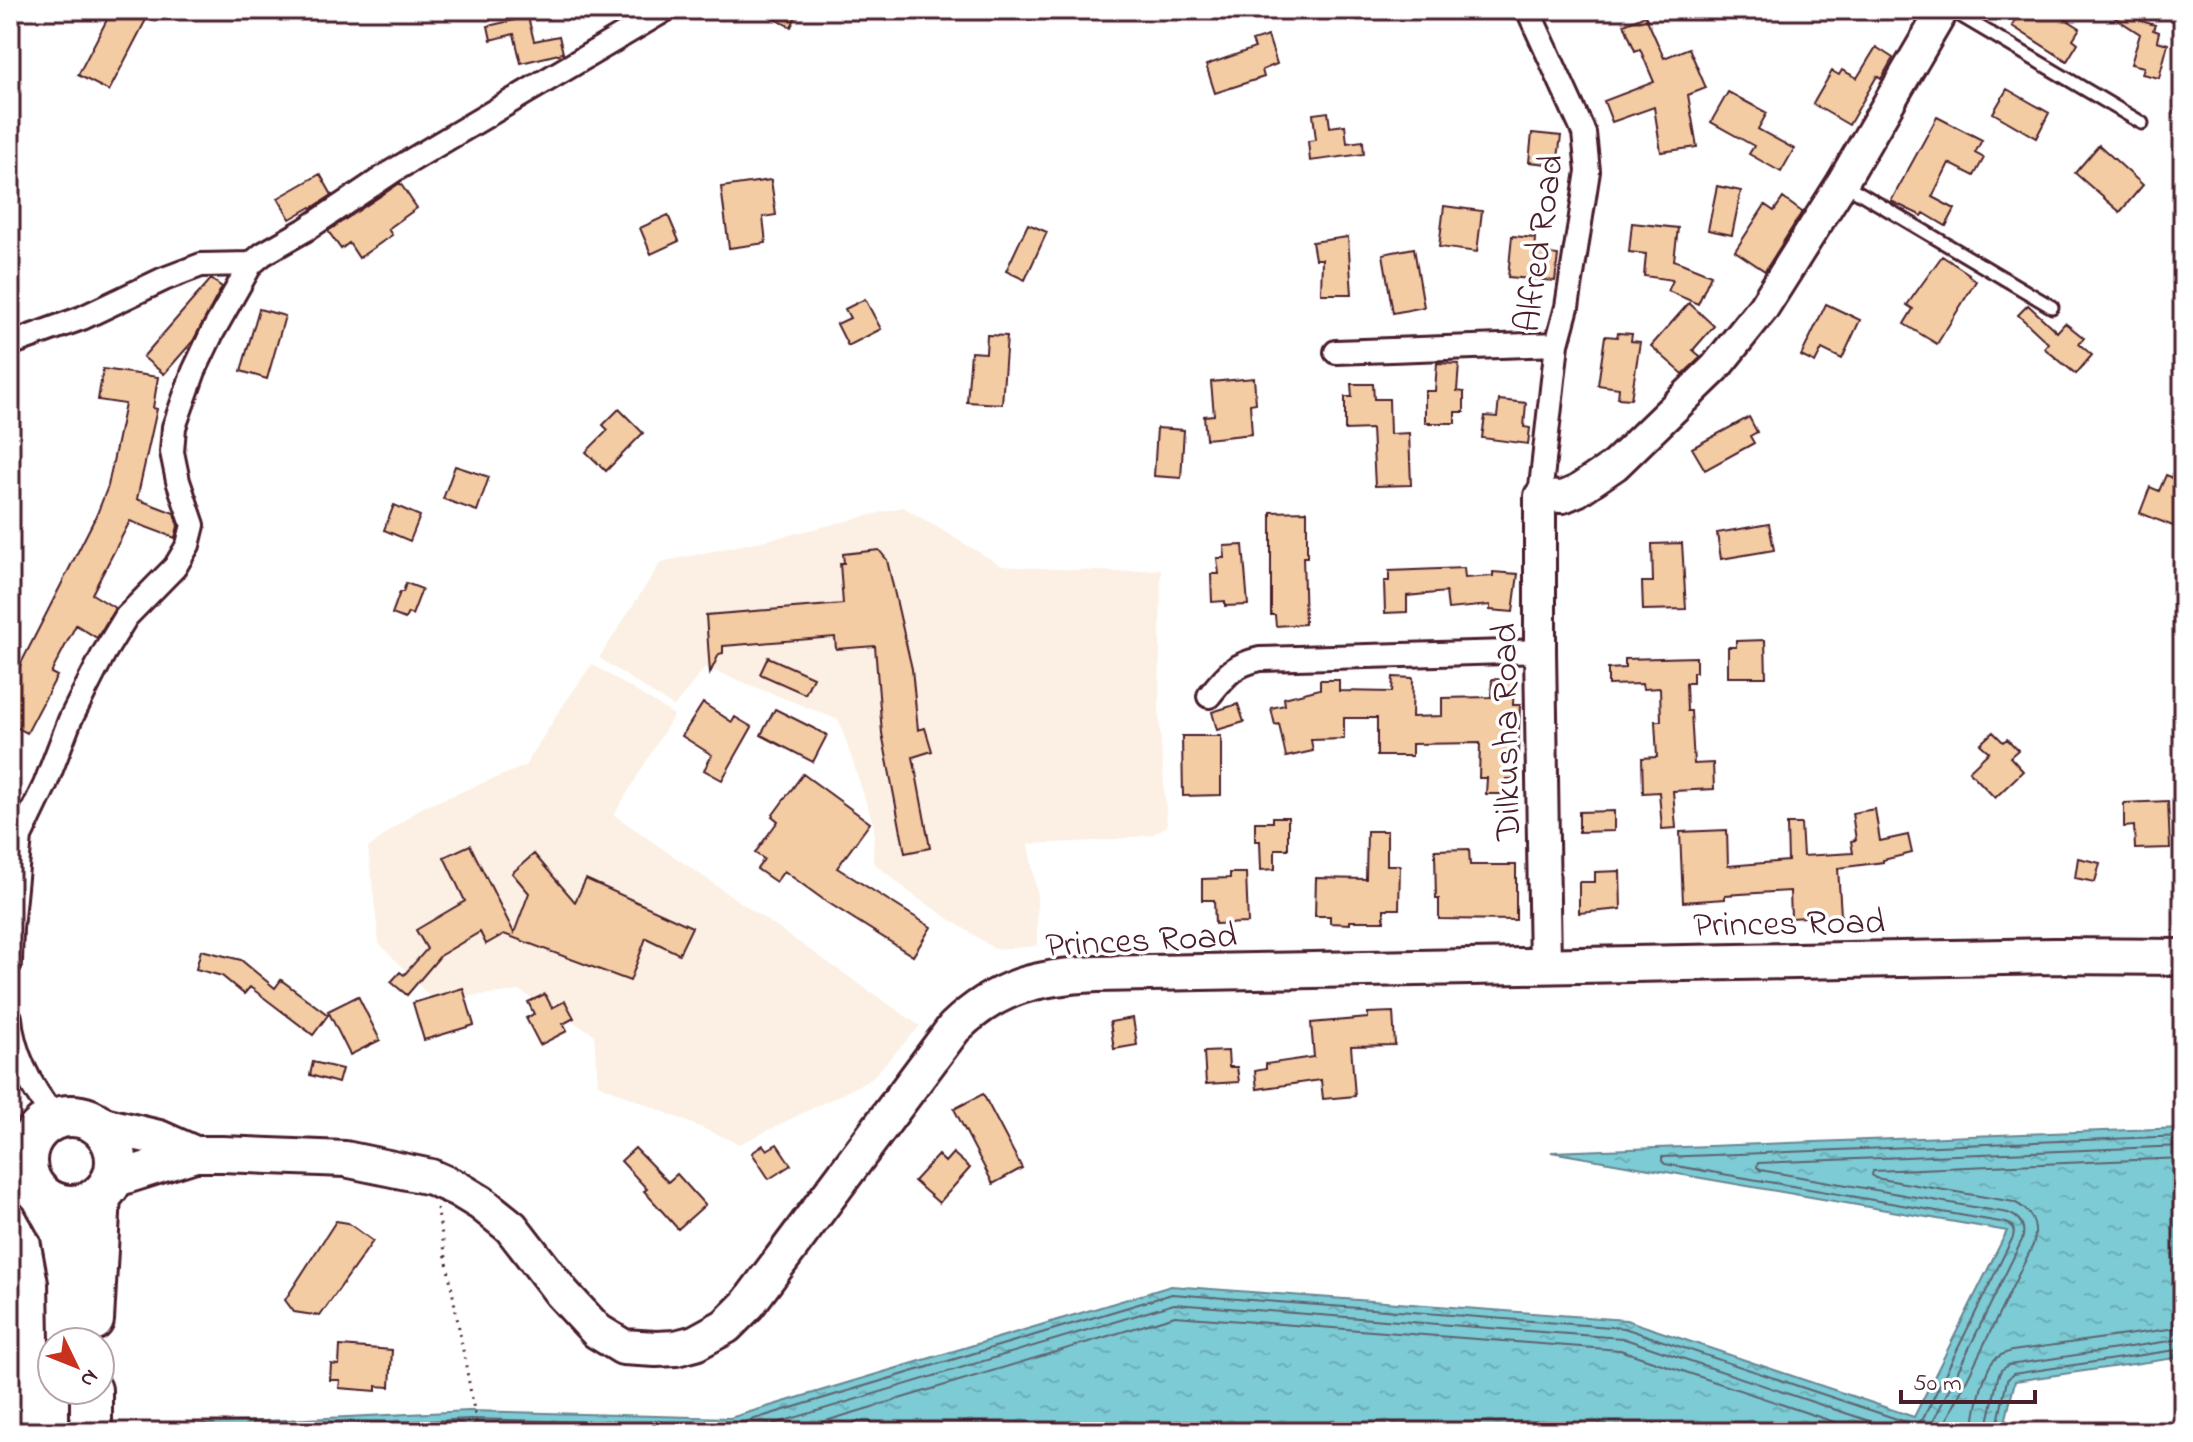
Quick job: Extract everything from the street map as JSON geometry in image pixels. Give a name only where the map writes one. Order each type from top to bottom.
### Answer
[{"type":"highway","points":[[71,1326],[70,1280],[61,1231],[29,1193],[26,1170],[18,1149],[42,1125],[55,1118],[78,1115],[99,1124],[112,1140],[117,1160],[106,1188],[93,1326]]},
{"type":"highway","points":[[29,1193],[62,1206],[82,1206],[106,1188]]},
{"type":"highway","points":[[71,1406],[72,1432]]},
{"type":"highway","points":[[91,1406],[91,1432]]},
{"type":"main road","name":"Princes Road","points":[[99,1124],[159,1138],[195,1154],[345,1159],[443,1181],[481,1203],[511,1227],[562,1293],[606,1338],[623,1347],[676,1348],[715,1333],[738,1314],[788,1252],[954,1028],[971,1011],[1000,993],[1054,978],[1097,974],[2040,956],[2183,957]]},
{"type":"main road","name":"Princes Road","points":[[106,1188],[195,1154]]},
{"type":"street","points":[[10,963],[20,837],[45,785],[70,720],[104,653],[126,617],[175,567],[188,545],[193,525],[172,452],[174,427],[194,371],[251,264],[393,171],[665,10]]},
{"type":"street","name":"Alfred Road","points":[[1528,10],[1584,133],[1588,171],[1567,307],[1557,344],[1540,496]]},
{"type":"street","points":[[1540,496],[1563,497],[1615,465],[1715,368],[1763,308],[1842,183],[1943,10]]},
{"type":"street","points":[[10,344],[82,318],[201,265],[251,264]]},
{"type":"street","points":[[1336,352],[1557,344]]},
{"type":"street","name":"Dilkusha Road","points":[[1540,496],[1545,966]]},
{"type":"street","points":[[1209,696],[1227,673],[1242,663],[1260,659],[1540,651]]},
{"type":"street","points":[[10,1018],[11,1037],[35,1094],[55,1118]]},
{"type":"lane","points":[[1951,10],[2142,123]]},
{"type":"lane","points":[[1842,183],[2052,307]]},
{"type":"path","points":[[431,1177],[478,1432]]},
{"type":"shaded area","points":[[903,507],[1002,566],[1119,572],[1161,569],[1159,715],[1167,826],[1151,835],[1028,844],[1037,892],[1037,946],[995,949],[913,895],[873,862],[874,826],[839,720],[705,667],[674,707],[599,658],[661,562]]},
{"type":"shaded area","points":[[592,664],[674,715],[614,815],[920,1026],[870,1080],[740,1144],[598,1084],[594,1034],[520,991],[433,1000],[379,943],[368,848],[419,809],[525,766]]},
{"type":"water","points":[[2183,1128],[2183,1357],[2015,1381],[2005,1432],[174,1432],[186,1425],[469,1411],[730,1418],[1171,1286],[1626,1320],[1914,1417],[2007,1231],[1551,1152]]},
{"type":"building","points":[[112,10],[151,10],[109,91],[78,75]]},
{"type":"building","points":[[756,10],[799,10],[791,27]]},
{"type":"building","points":[[2022,10],[2051,10],[2080,28],[2073,39],[2078,43],[2067,61],[2012,26]]},
{"type":"building","points":[[2103,10],[2148,10],[2141,21],[2155,25],[2153,30],[2159,32],[2157,41],[2168,44],[2159,78],[2142,74],[2144,67],[2131,64],[2140,34]]},
{"type":"building","points":[[1645,15],[1664,58],[1689,48],[1706,88],[1688,95],[1697,147],[1661,152],[1654,107],[1612,122],[1604,101],[1654,82],[1640,49],[1635,51],[1624,24]]},
{"type":"building","points":[[528,17],[534,41],[559,36],[563,53],[521,63],[514,34],[491,40],[488,26]]},
{"type":"building","points":[[1268,36],[1277,64],[1262,70],[1264,77],[1215,93],[1206,65],[1255,48],[1252,41]]},
{"type":"building","points":[[1876,47],[1893,58],[1881,79],[1877,76],[1849,125],[1813,104],[1832,71],[1839,75],[1842,70],[1857,78]]},
{"type":"building","points":[[2007,89],[2049,113],[2036,138],[1993,113]]},
{"type":"building","points":[[1728,92],[1767,113],[1758,129],[1794,149],[1781,172],[1749,154],[1754,146],[1711,122]]},
{"type":"building","points":[[1328,112],[1330,127],[1345,125],[1347,143],[1363,141],[1364,154],[1310,161],[1308,141],[1316,140],[1313,114]]},
{"type":"building","points":[[1937,117],[1982,140],[1975,153],[1984,158],[1974,176],[1949,163],[1932,197],[1955,209],[1946,226],[1924,213],[1922,216],[1891,201]]},
{"type":"building","points":[[1532,133],[1561,136],[1557,165],[1529,162]]},
{"type":"building","points":[[2099,145],[2143,185],[2120,212],[2075,173]]},
{"type":"building","points":[[320,174],[332,195],[290,219],[278,198]]},
{"type":"building","points":[[771,180],[776,215],[763,217],[766,243],[729,248],[721,187]]},
{"type":"building","points":[[400,183],[417,208],[388,229],[392,235],[359,258],[349,243],[341,249],[328,231]]},
{"type":"building","points":[[1717,186],[1741,191],[1732,235],[1708,230]]},
{"type":"building","points":[[1783,198],[1802,212],[1765,271],[1735,251],[1765,205],[1774,211]]},
{"type":"building","points":[[1444,206],[1482,211],[1477,252],[1439,247]]},
{"type":"building","points":[[668,215],[679,241],[651,254],[640,228]]},
{"type":"building","points":[[1632,223],[1678,228],[1674,260],[1711,275],[1698,304],[1668,291],[1673,280],[1644,276],[1646,254],[1629,252]]},
{"type":"building","points":[[1028,224],[1047,232],[1025,280],[1006,271]]},
{"type":"building","points":[[1512,236],[1535,238],[1534,252],[1558,255],[1555,281],[1508,277]]},
{"type":"building","points":[[1348,237],[1352,294],[1321,294],[1322,259],[1315,259],[1312,242]]},
{"type":"building","points":[[1414,248],[1424,307],[1393,313],[1383,254]]},
{"type":"building","points":[[1942,256],[1976,281],[1937,344],[1904,324],[1913,309],[1907,305]]},
{"type":"building","points":[[211,279],[222,287],[193,341],[164,374],[143,357]]},
{"type":"building","points":[[865,299],[881,329],[848,346],[837,324],[850,318],[845,309]]},
{"type":"building","points":[[1689,303],[1714,326],[1693,350],[1701,357],[1683,374],[1651,346]]},
{"type":"building","points":[[1826,304],[1860,320],[1842,359],[1822,349],[1815,363],[1801,356]]},
{"type":"building","points":[[2028,305],[2057,332],[2065,323],[2084,338],[2079,344],[2092,355],[2076,374],[2044,348],[2048,343],[2018,315]]},
{"type":"building","points":[[259,309],[285,316],[267,379],[241,371]]},
{"type":"building","points":[[1618,333],[1632,334],[1631,341],[1640,342],[1631,399],[1618,398],[1619,388],[1598,385],[1605,336],[1617,337]]},
{"type":"building","points":[[987,335],[1007,336],[1002,404],[967,402],[971,352],[986,353]]},
{"type":"building","points":[[1437,363],[1459,364],[1457,391],[1464,392],[1464,412],[1455,412],[1455,423],[1425,423],[1425,391],[1435,391]]},
{"type":"building","points":[[103,369],[158,377],[153,408],[157,409],[137,499],[174,513],[178,526],[175,538],[130,521],[92,594],[115,608],[97,638],[76,625],[51,673],[57,676],[27,733],[10,724],[10,685],[97,514],[108,486],[125,404],[98,400]]},
{"type":"building","points":[[1254,378],[1256,403],[1250,404],[1252,434],[1206,439],[1204,416],[1214,415],[1211,382]]},
{"type":"building","points":[[1351,384],[1373,384],[1374,399],[1389,399],[1390,434],[1409,433],[1411,485],[1375,486],[1372,429],[1345,430],[1345,397],[1352,397]]},
{"type":"building","points":[[1499,400],[1526,403],[1524,427],[1530,428],[1528,444],[1482,438],[1485,416],[1497,417]]},
{"type":"building","points":[[619,409],[643,433],[606,471],[586,452],[608,430],[603,425]]},
{"type":"building","points":[[1749,417],[1757,432],[1750,436],[1754,443],[1705,470],[1692,448]]},
{"type":"building","points":[[1157,428],[1184,430],[1181,478],[1154,476]]},
{"type":"building","points":[[455,466],[489,477],[477,511],[443,499]]},
{"type":"building","points":[[2166,475],[2183,482],[2183,530],[2140,513],[2150,487],[2159,491]]},
{"type":"building","points":[[394,505],[420,516],[410,541],[384,530]]},
{"type":"building","points":[[1307,511],[1307,557],[1303,557],[1305,624],[1276,626],[1275,615],[1271,615],[1271,512]]},
{"type":"building","points":[[1769,524],[1774,550],[1721,559],[1717,533]]},
{"type":"building","points":[[1682,543],[1686,609],[1643,610],[1642,582],[1653,582],[1652,544]]},
{"type":"building","points":[[1243,545],[1248,605],[1225,606],[1225,601],[1212,602],[1211,574],[1219,574],[1217,558],[1225,558],[1224,546]]},
{"type":"building","points":[[879,550],[887,560],[912,669],[918,730],[925,728],[932,751],[913,757],[930,848],[905,853],[882,733],[875,646],[836,649],[835,637],[723,646],[723,653],[719,654],[710,673],[706,615],[843,604],[840,563],[844,563],[843,554]]},
{"type":"building","points":[[1464,568],[1465,578],[1493,576],[1493,572],[1518,574],[1513,612],[1490,610],[1490,605],[1448,609],[1446,592],[1407,596],[1407,612],[1385,613],[1384,581],[1389,581],[1389,571]]},
{"type":"building","points":[[406,583],[422,589],[412,615],[408,613],[405,619],[392,614]]},
{"type":"building","points":[[1765,640],[1766,677],[1728,677],[1728,647],[1736,647],[1736,641]]},
{"type":"building","points":[[768,657],[813,677],[805,694],[760,674]]},
{"type":"building","points":[[1696,657],[1693,683],[1686,683],[1694,764],[1713,763],[1714,789],[1673,791],[1676,828],[1662,829],[1659,792],[1643,793],[1642,758],[1657,757],[1655,721],[1661,721],[1660,688],[1643,689],[1642,684],[1608,685],[1608,669],[1625,668],[1625,659]]},
{"type":"building","points":[[1393,677],[1413,678],[1412,717],[1442,716],[1442,698],[1491,697],[1492,679],[1514,680],[1513,705],[1520,705],[1517,779],[1506,779],[1506,794],[1486,794],[1487,778],[1479,778],[1480,743],[1412,744],[1412,756],[1377,756],[1377,718],[1344,718],[1344,739],[1311,740],[1313,751],[1286,757],[1279,724],[1275,725],[1271,708],[1285,705],[1284,698],[1320,689],[1320,680],[1339,680],[1339,691],[1392,692]]},
{"type":"building","points":[[703,703],[732,722],[735,717],[752,727],[722,780],[704,770],[712,755],[682,736]]},
{"type":"building","points":[[1238,704],[1244,722],[1217,730],[1212,712]]},
{"type":"building","points":[[775,709],[827,735],[813,762],[761,735]]},
{"type":"building","points":[[1993,732],[2003,742],[2007,739],[2018,750],[2010,757],[2023,771],[1995,798],[1969,771],[1989,752],[1980,744]]},
{"type":"building","points":[[1182,736],[1221,736],[1221,795],[1183,796]]},
{"type":"building","points":[[803,774],[870,823],[837,868],[931,927],[913,956],[784,871],[776,882],[757,869],[764,859],[755,853],[778,821],[772,816]]},
{"type":"building","points":[[2168,801],[2170,848],[2135,849],[2134,826],[2124,827],[2124,803]]},
{"type":"building","points":[[1875,809],[1880,841],[1908,835],[1912,853],[1883,862],[1838,868],[1841,915],[1791,918],[1790,891],[1725,895],[1725,899],[1683,902],[1680,832],[1727,830],[1728,866],[1788,861],[1787,824],[1801,824],[1803,856],[1853,853],[1851,841],[1856,840],[1852,813]]},
{"type":"building","points":[[1614,811],[1614,831],[1579,832],[1579,812]]},
{"type":"building","points":[[1273,817],[1288,817],[1288,849],[1275,849],[1275,869],[1261,870],[1260,841],[1255,841],[1255,822],[1273,822]]},
{"type":"building","points":[[1367,831],[1387,831],[1387,865],[1400,865],[1399,909],[1384,909],[1384,921],[1350,921],[1350,924],[1330,923],[1330,916],[1315,916],[1316,878],[1366,879]]},
{"type":"building","points":[[470,845],[514,933],[529,893],[512,873],[534,854],[575,902],[586,879],[692,927],[679,954],[646,938],[630,981],[504,934],[486,944],[480,932],[441,955],[407,995],[391,982],[400,972],[404,975],[427,949],[416,930],[465,901],[444,857]]},
{"type":"building","points":[[1469,849],[1470,865],[1516,865],[1516,920],[1439,919],[1435,850]]},
{"type":"building","points":[[2078,858],[2100,863],[2095,882],[2075,878]]},
{"type":"building","points":[[1620,871],[1621,909],[1579,913],[1579,882],[1595,882],[1595,872]]},
{"type":"building","points":[[1230,873],[1246,873],[1248,923],[1215,924],[1214,900],[1202,900],[1202,879],[1230,878]]},
{"type":"building","points":[[201,950],[241,960],[275,988],[281,980],[328,1015],[313,1035],[250,987],[244,994],[222,976],[196,969]]},
{"type":"building","points":[[463,988],[474,1025],[424,1040],[413,1003]]},
{"type":"building","points":[[545,994],[552,1008],[565,1001],[574,1018],[563,1024],[567,1031],[540,1045],[526,1018],[534,1014],[528,1002]]},
{"type":"building","points":[[358,996],[380,1040],[350,1055],[328,1011]]},
{"type":"building","points":[[1393,1012],[1395,1045],[1351,1046],[1355,1096],[1323,1099],[1321,1080],[1257,1089],[1255,1071],[1266,1069],[1266,1064],[1314,1057],[1311,1023],[1368,1018],[1368,1013]]},
{"type":"building","points":[[1133,1018],[1137,1045],[1114,1049],[1110,1022]]},
{"type":"building","points":[[1228,1051],[1229,1067],[1237,1067],[1239,1082],[1206,1084],[1204,1052]]},
{"type":"building","points":[[313,1062],[342,1069],[338,1083],[310,1075]]},
{"type":"building","points":[[983,1094],[1022,1168],[993,1184],[954,1109]]},
{"type":"building","points":[[777,1144],[791,1165],[769,1179],[752,1153],[763,1145],[767,1150]]},
{"type":"building","points":[[635,1148],[668,1182],[677,1174],[705,1205],[678,1229],[621,1161]]},
{"type":"building","points":[[953,1153],[970,1168],[939,1203],[914,1181],[938,1155],[945,1162]]},
{"type":"building","points":[[336,1221],[348,1223],[373,1241],[320,1316],[294,1312],[285,1300]]},
{"type":"building","points":[[340,1346],[392,1350],[390,1387],[376,1386],[376,1391],[339,1388],[340,1380],[330,1380],[331,1364],[339,1365]]}]
